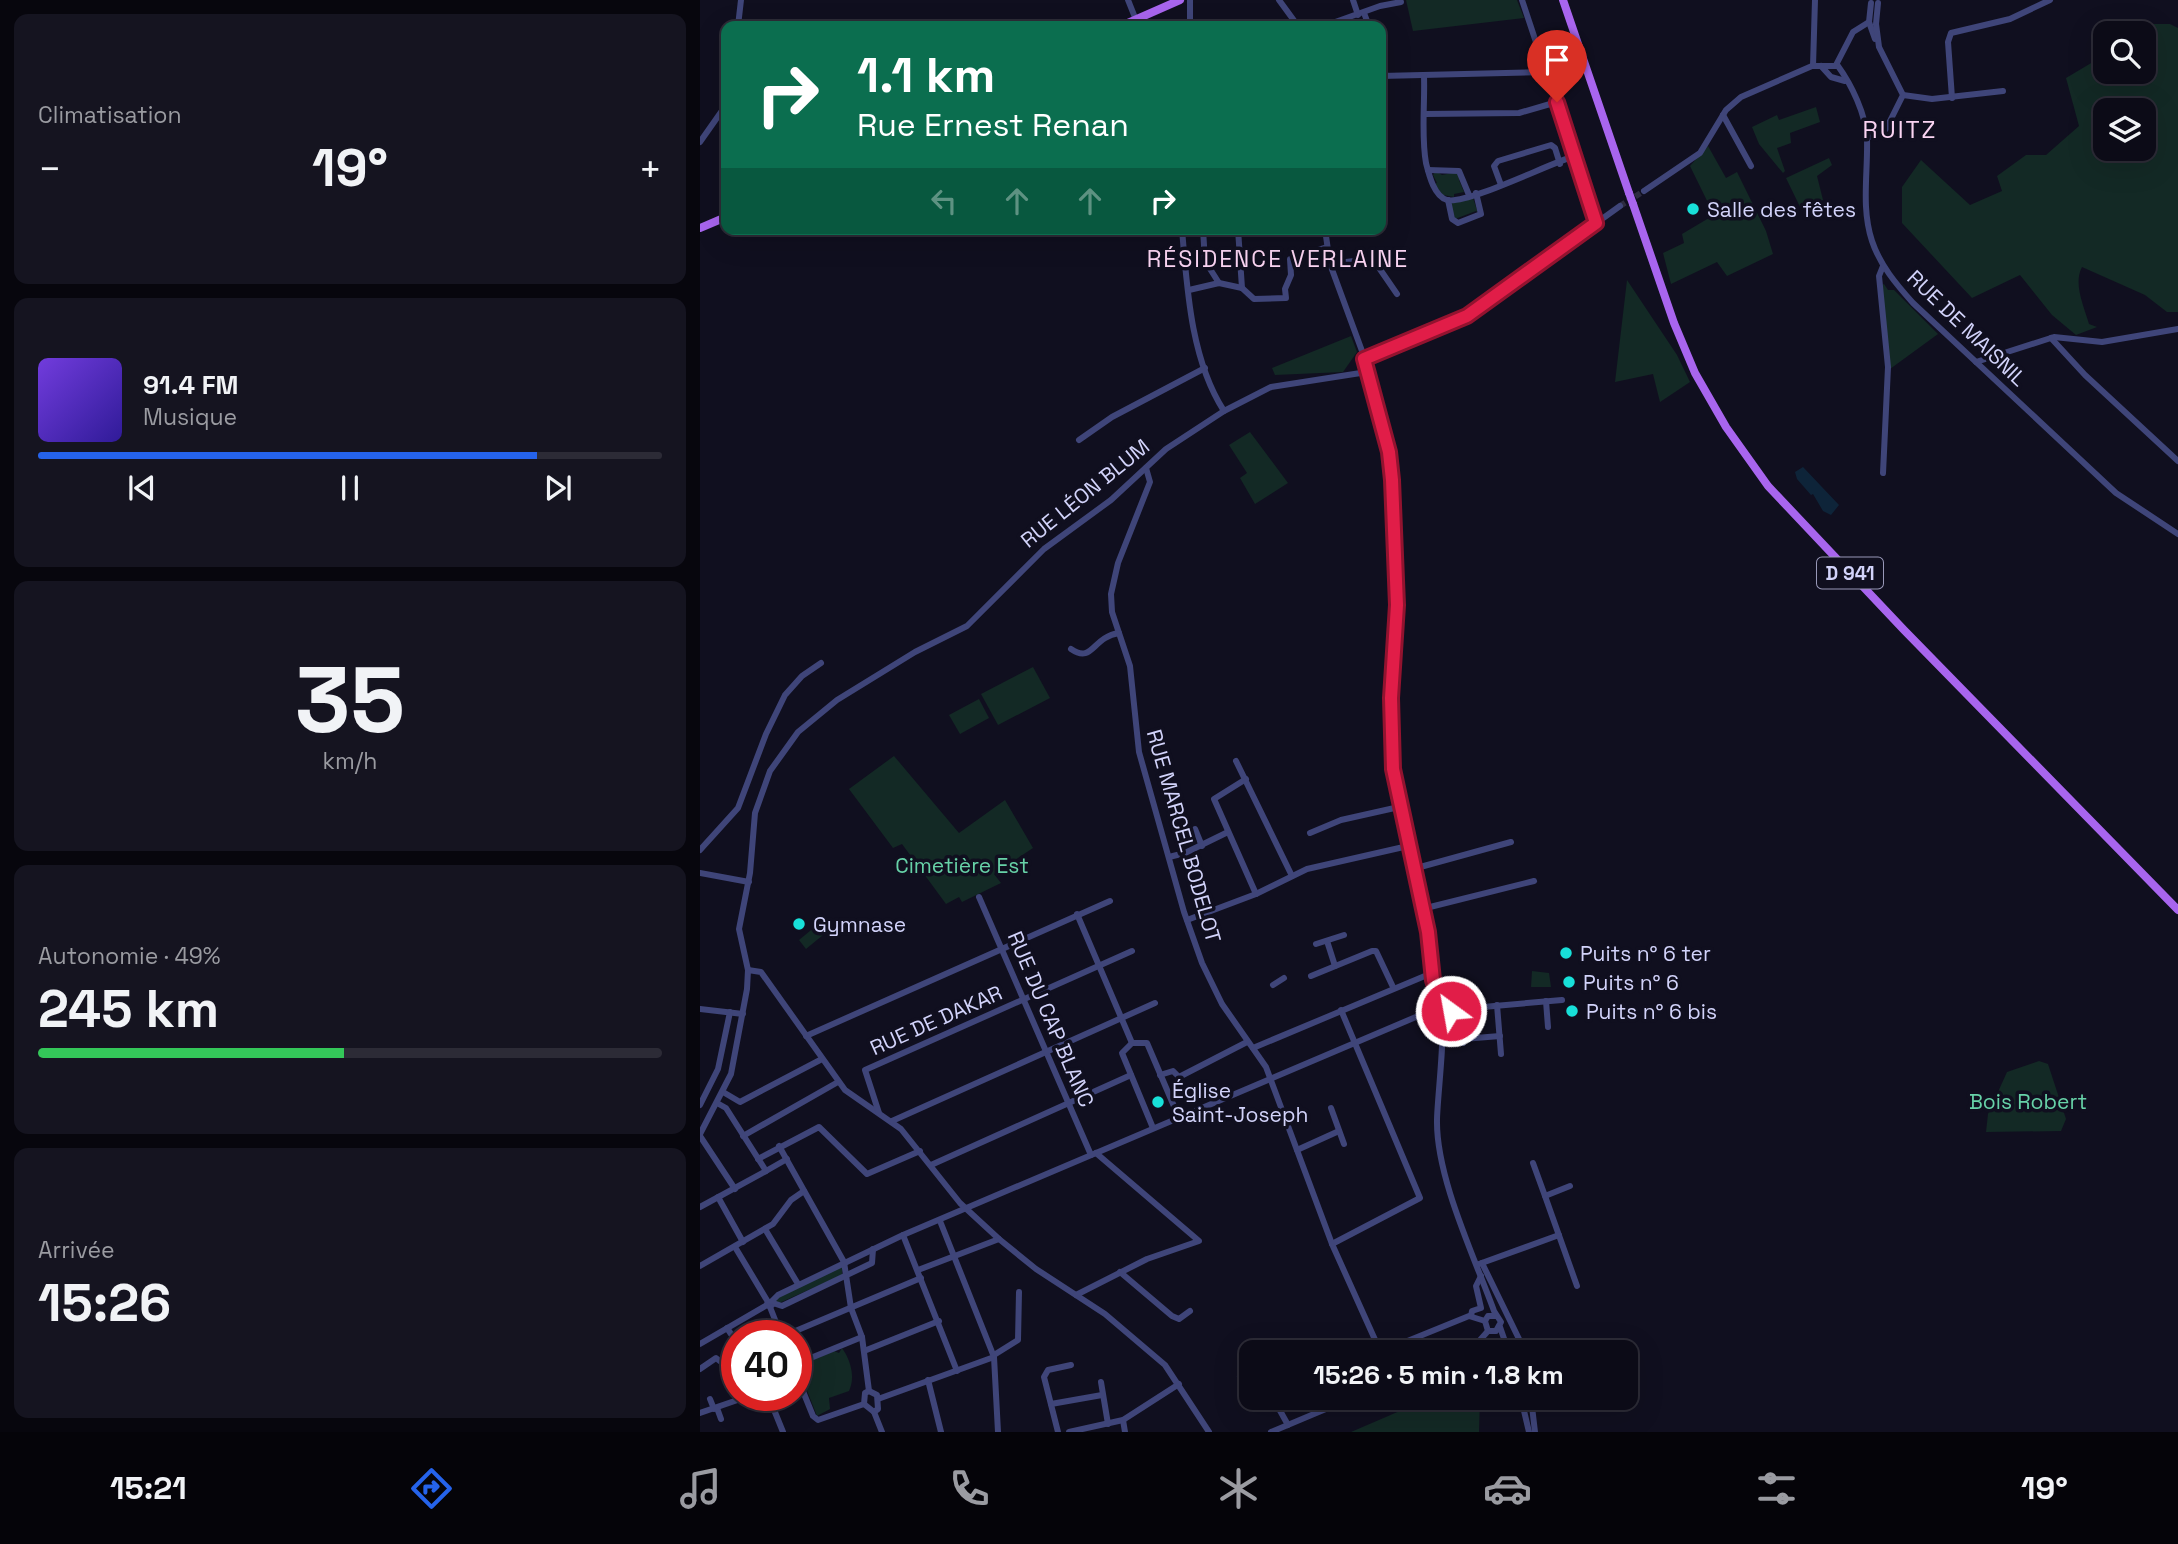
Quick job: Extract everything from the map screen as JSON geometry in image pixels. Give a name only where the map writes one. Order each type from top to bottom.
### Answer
[{"type":"main road","points":[[1136,20],[1180,0]]},
{"type":"main road","name":"D 941","points":[[1563,0],[1674,323],[1695,373],[1726,427],[1768,486],[1913,640],[2178,910]]},
{"type":"main road","points":[[700,228],[721,219]]},
{"type":"street","points":[[739,21],[741,0]]},
{"type":"street","points":[[1128,0],[1136,20]]},
{"type":"street","points":[[1190,0],[1190,21]]},
{"type":"street","points":[[1279,0],[1294,21]]},
{"type":"street","points":[[1353,0],[1358,15],[1364,21]]},
{"type":"street","points":[[1522,0],[1596,223]]},
{"type":"street","points":[[1815,0],[1813,57],[1817,66]]},
{"type":"street","points":[[1952,98],[1948,42],[1951,33],[1998,23],[2050,0]]},
{"type":"street","points":[[1875,1],[1869,22],[1903,95]]},
{"type":"street","points":[[1875,1],[1879,47]]},
{"type":"street","points":[[1339,21],[1401,2]]},
{"type":"street","points":[[1356,21],[1358,15]]},
{"type":"street","points":[[1831,68],[1853,32],[1869,22]]},
{"type":"street","points":[[1644,191],[1700,153],[1723,115],[1741,97],[1817,66],[1831,68],[1838,76]]},
{"type":"street","name":"RUE DE MAISNIL","points":[[1831,68],[1845,81],[1855,97],[1867,138],[1867,220],[1872,241],[1884,266],[1913,303],[2116,493],[2178,534]]},
{"type":"street","points":[[1386,76],[1547,72]]},
{"type":"street","points":[[1424,76],[1428,170],[1435,189],[1448,200],[1452,219],[1458,223],[1481,214],[1459,171],[1428,170]]},
{"type":"street","points":[[1903,95],[1952,98],[2003,92]]},
{"type":"street","points":[[1867,138],[1886,129],[1903,95]]},
{"type":"street","points":[[1425,114],[1519,113],[1557,102]]},
{"type":"street","points":[[700,142],[721,112]]},
{"type":"street","points":[[1723,115],[1751,166]]},
{"type":"street","points":[[1501,185],[1494,166],[1498,161],[1551,145],[1555,148],[1560,163]]},
{"type":"street","points":[[1448,200],[1501,185],[1575,156]]},
{"type":"street","points":[[1364,359],[1467,316],[1620,206]]},
{"type":"street","points":[[1182,235],[1194,326],[1205,368],[1224,411]]},
{"type":"street","points":[[1203,235],[1205,261],[1219,283]]},
{"type":"street","points":[[1238,235],[1242,288]]},
{"type":"street","points":[[1326,235],[1331,264],[1364,359],[1389,452],[1397,605],[1390,733],[1399,807],[1442,1011],[1437,1103],[1438,1145],[1449,1187],[1480,1264],[1495,1317],[1519,1340]]},
{"type":"street","points":[[1189,290],[1219,283],[1242,288],[1254,299],[1286,298],[1285,289],[1291,275],[1290,259],[1327,247]]},
{"type":"street","points":[[1331,264],[1362,260],[1375,262],[1398,294]]},
{"type":"street","points":[[1883,473],[1888,367],[1879,276],[1884,266]]},
{"type":"street","points":[[1976,362],[1981,357],[2051,338],[2102,342],[2178,329]]},
{"type":"street","points":[[2051,338],[2085,375],[2176,457]]},
{"type":"street","points":[[1079,440],[1112,417],[1205,368]]},
{"type":"street","name":"RUE LÉON BLUM","points":[[700,1135],[731,1073],[743,1014],[748,970],[739,929],[748,882],[755,813],[771,771],[788,745],[810,720],[852,692],[975,620],[1032,559],[1111,500],[1166,450],[1224,411],[1271,387],[1367,372]]},
{"type":"street","name":"RUE MARCEL BODELOT","points":[[1146,468],[1150,482],[1113,577],[1112,609],[1130,666],[1139,752],[1187,920],[1209,981],[1271,1079],[1332,1244],[1374,1340]]},
{"type":"street","points":[[1071,649],[1082,655],[1088,654],[1101,638],[1119,633]]},
{"type":"street","points":[[700,850],[738,808],[766,734],[785,695],[802,676],[821,663]]},
{"type":"street","points":[[1236,761],[1292,876]]},
{"type":"street","points":[[1245,779],[1214,799],[1255,894]]},
{"type":"street","points":[[1310,833],[1341,820],[1399,807]]},
{"type":"street","points":[[1195,829],[1202,846]]},
{"type":"street","points":[[1168,857],[1202,846],[1228,832]]},
{"type":"street","points":[[1413,869],[1511,842]]},
{"type":"street","points":[[1187,920],[1315,867],[1408,846]]},
{"type":"street","points":[[700,873],[748,882]]},
{"type":"street","points":[[1422,909],[1534,881]]},
{"type":"street","name":"RUE DU CAP BLANC","points":[[979,897],[1069,1104],[1094,1154]]},
{"type":"street","points":[[806,1036],[1110,901]]},
{"type":"street","points":[[1077,914],[1132,1043]]},
{"type":"street","points":[[1316,944],[1344,935]]},
{"type":"street","points":[[1327,941],[1335,966]]},
{"type":"street","points":[[1024,1000],[1132,951]]},
{"type":"street","points":[[1311,976],[1376,951],[1392,987]]},
{"type":"street","points":[[748,970],[761,972],[838,1082],[850,1094],[891,1121],[920,1151],[967,1210],[999,1240],[1135,1339],[1180,1384],[1209,1432]]},
{"type":"street","points":[[1253,1048],[1392,987],[1432,973]]},
{"type":"street","points":[[1273,985],[1284,978]]},
{"type":"street","name":"RUE DE DAKAR","points":[[879,1114],[865,1070],[1024,1000]]},
{"type":"street","points":[[741,1320],[798,1284],[903,1235],[1355,1044],[1442,1011],[1562,1000]]},
{"type":"street","points":[[1546,1002],[1548,1027]]},
{"type":"street","points":[[891,1121],[1155,1003]]},
{"type":"street","points":[[1497,1005],[1501,1054]]},
{"type":"street","points":[[700,1009],[743,1014]]},
{"type":"street","points":[[1332,1244],[1420,1198],[1341,1010]]},
{"type":"street","points":[[700,1105],[718,1069],[730,1012]]},
{"type":"street","points":[[1463,1043],[1463,1039],[1500,1036]]},
{"type":"street","points":[[1160,1075],[1173,1071],[1180,1077],[1247,1042]]},
{"type":"street","points":[[1153,1128],[1122,1053],[1132,1043],[1146,1043],[1179,1118]]},
{"type":"street","points":[[723,1092],[740,1102],[821,1059]]},
{"type":"street","points":[[931,1165],[1131,1075]]},
{"type":"street","points":[[743,1136],[838,1082]]},
{"type":"street","points":[[717,1103],[726,1108],[766,1171]]},
{"type":"street","points":[[1331,1108],[1344,1144]]},
{"type":"street","points":[[758,1159],[819,1127],[867,1174],[920,1151]]},
{"type":"street","points":[[1297,1150],[1339,1131]]},
{"type":"street","points":[[700,1135],[735,1189]]},
{"type":"street","points":[[779,1146],[844,1262],[851,1308],[862,1337],[869,1391],[878,1399],[878,1409],[874,1412]]},
{"type":"street","points":[[1076,1295],[1147,1259],[1199,1241],[1094,1154]]},
{"type":"street","points":[[700,1207],[787,1159]]},
{"type":"street","points":[[1533,1163],[1577,1286]]},
{"type":"street","points":[[1545,1196],[1570,1186]]},
{"type":"street","points":[[700,1266],[765,1229],[778,1218],[791,1200],[804,1191]]},
{"type":"street","points":[[718,1198],[743,1242]]},
{"type":"street","points":[[940,1221],[994,1356],[998,1432]]},
{"type":"street","points":[[765,1229],[798,1284]]},
{"type":"street","points":[[903,1235],[957,1371]]},
{"type":"street","points":[[1480,1264],[1559,1235]]},
{"type":"street","points":[[918,1270],[999,1240]]},
{"type":"street","points":[[735,1247],[770,1304],[777,1320]]},
{"type":"street","points":[[770,1304],[782,1306],[872,1263],[873,1249]]},
{"type":"street","points":[[1480,1264],[1481,1276],[1504,1340]]},
{"type":"street","points":[[1120,1272],[1172,1317],[1179,1319],[1190,1311]]},
{"type":"street","points":[[1471,1316],[1472,1311],[1480,1308],[1476,1286],[1481,1276]]},
{"type":"street","points":[[812,1323],[921,1278]]},
{"type":"street","points":[[878,1399],[957,1371],[1015,1345],[1018,1340],[1019,1292]]},
{"type":"street","points":[[1412,1340],[1471,1316],[1495,1317]]},
{"type":"street","points":[[1481,1340],[1490,1331],[1495,1317]]},
{"type":"street","points":[[864,1350],[939,1321]]},
{"type":"street","points":[[1490,1331],[1500,1328]]},
{"type":"street","points":[[1490,1331],[1498,1340]]},
{"type":"street","points":[[700,1344],[721,1332]]},
{"type":"street","points":[[812,1357],[862,1337]]},
{"type":"street","points":[[700,1369],[716,1358],[721,1359]]},
{"type":"street","points":[[1058,1432],[1044,1377],[1048,1370],[1071,1365]]},
{"type":"street","points":[[928,1380],[942,1432]]},
{"type":"street","points":[[1101,1382],[1108,1424]]},
{"type":"street","points":[[1069,1432],[1123,1420],[1180,1384]]},
{"type":"street","points":[[864,1404],[865,1393],[869,1391]]},
{"type":"street","points":[[1051,1404],[1102,1395]]},
{"type":"street","points":[[710,1399],[721,1419]]},
{"type":"street","points":[[811,1411],[818,1420],[864,1404]]},
{"type":"street","points":[[864,1404],[874,1412],[882,1432]]},
{"type":"street","points":[[700,1413],[721,1407]]},
{"type":"street","points":[[1280,1410],[1288,1425]]},
{"type":"street","points":[[1271,1432],[1324,1410]]},
{"type":"street","points":[[1524,1410],[1529,1432]]},
{"type":"street","points":[[1532,1410],[1535,1432]]},
{"type":"street","points":[[774,1411],[783,1432]]},
{"type":"street","points":[[1123,1420],[1125,1432]]},
{"type":"green space","points":[[1406,0],[1517,0],[1524,18],[1413,31]]},
{"type":"green space","points":[[2156,24],[2170,24],[2178,28],[2178,312],[2167,312],[2145,295],[2082,267],[2080,295],[2089,324],[2097,327],[2076,335],[2052,315],[2020,275],[1972,298],[1902,223],[1902,187],[1921,160],[1970,205],[2002,191],[1997,176],[2026,155],[2046,155],[2079,126],[2066,78],[2093,62],[2093,84],[2156,84]]},
{"type":"green space","points":[[1816,107],[1820,122],[1790,133],[1791,143],[1777,148],[1785,171],[1783,173],[1759,144],[1752,127],[1777,115],[1779,120]]},
{"type":"green space","points":[[1708,146],[1726,178],[1737,172],[1766,231],[1773,254],[1727,276],[1717,262],[1671,284],[1663,253],[1684,243],[1682,234],[1714,215],[1690,166]]},
{"type":"green space","points":[[1829,158],[1832,165],[1817,176],[1823,200],[1802,211],[1786,178]]},
{"type":"green space","points":[[1436,171],[1442,175],[1456,172],[1461,176],[1459,180],[1464,192],[1454,194],[1454,197],[1443,195],[1434,184],[1437,183],[1433,175]]},
{"type":"green space","points":[[1473,198],[1478,213],[1476,211],[1455,219],[1450,203]]},
{"type":"green space","points":[[1627,280],[1677,355],[1690,382],[1660,402],[1653,374],[1615,382]]},
{"type":"green space","points":[[1882,285],[1888,290],[1894,290],[1938,334],[1890,369]]},
{"type":"green space","points":[[1351,336],[1357,352],[1343,372],[1275,375],[1272,368]]},
{"type":"green space","points":[[1250,432],[1288,483],[1255,504],[1240,478],[1247,473],[1229,445]]},
{"type":"green space","points":[[1033,667],[1050,698],[998,725],[981,694]]},
{"type":"green space","points":[[979,699],[989,718],[960,734],[949,715]]},
{"type":"green space","name":"Cimetière Est","points":[[894,756],[959,833],[1005,800],[1033,848],[994,874],[1001,883],[962,902],[959,897],[946,904],[902,844],[893,848],[849,789]]},
{"type":"green space","points":[[816,926],[823,935],[806,949],[799,940]]},
{"type":"green space","points":[[1532,971],[1549,973],[1551,987],[1531,987]]},
{"type":"green space","name":"Bois Robert","points":[[2039,1061],[2048,1064],[2066,1119],[2061,1131],[1986,1132],[1988,1114],[2007,1072]]},
{"type":"green space","points":[[842,1265],[842,1275],[777,1304],[776,1298]]},
{"type":"green space","points":[[842,1348],[851,1368],[851,1386],[849,1391],[829,1398],[830,1409],[817,1416],[812,1403],[812,1360],[834,1351],[839,1353]]},
{"type":"green space","points":[[1402,1410],[1480,1410],[1479,1432],[1351,1432]]},
{"type":"water","points":[[1803,467],[1839,505],[1831,515],[1823,511],[1813,494],[1797,479],[1795,472]]},
{"type":"tunnel","points":[[1620,206],[1644,191]]},
{"type":"place","name":"Salle des fêtes","points":[[1693,209]]},
{"type":"place","name":"Gymnase","points":[[799,924]]},
{"type":"place","name":"Puits n° 6 ter","points":[[1566,953]]},
{"type":"place","name":"Puits n° 6","points":[[1569,982]]},
{"type":"place","name":"Puits n° 6 bis","points":[[1572,1011]]},
{"type":"place","name":"Église Saint-Joseph","points":[[1158,1102]]},
{"type":"district","name":"RUITZ","points":[[1900,129]]},
{"type":"district","name":"RÉSIDENCE VERLAINE","points":[[1278,259]]},
{"type":"route","points":[[1451,1011],[1437,994],[1433,980],[1428,932],[1397,802],[1390,733],[1397,605],[1392,480],[1389,452],[1364,359],[1467,316],[1596,223],[1557,102]]}]
